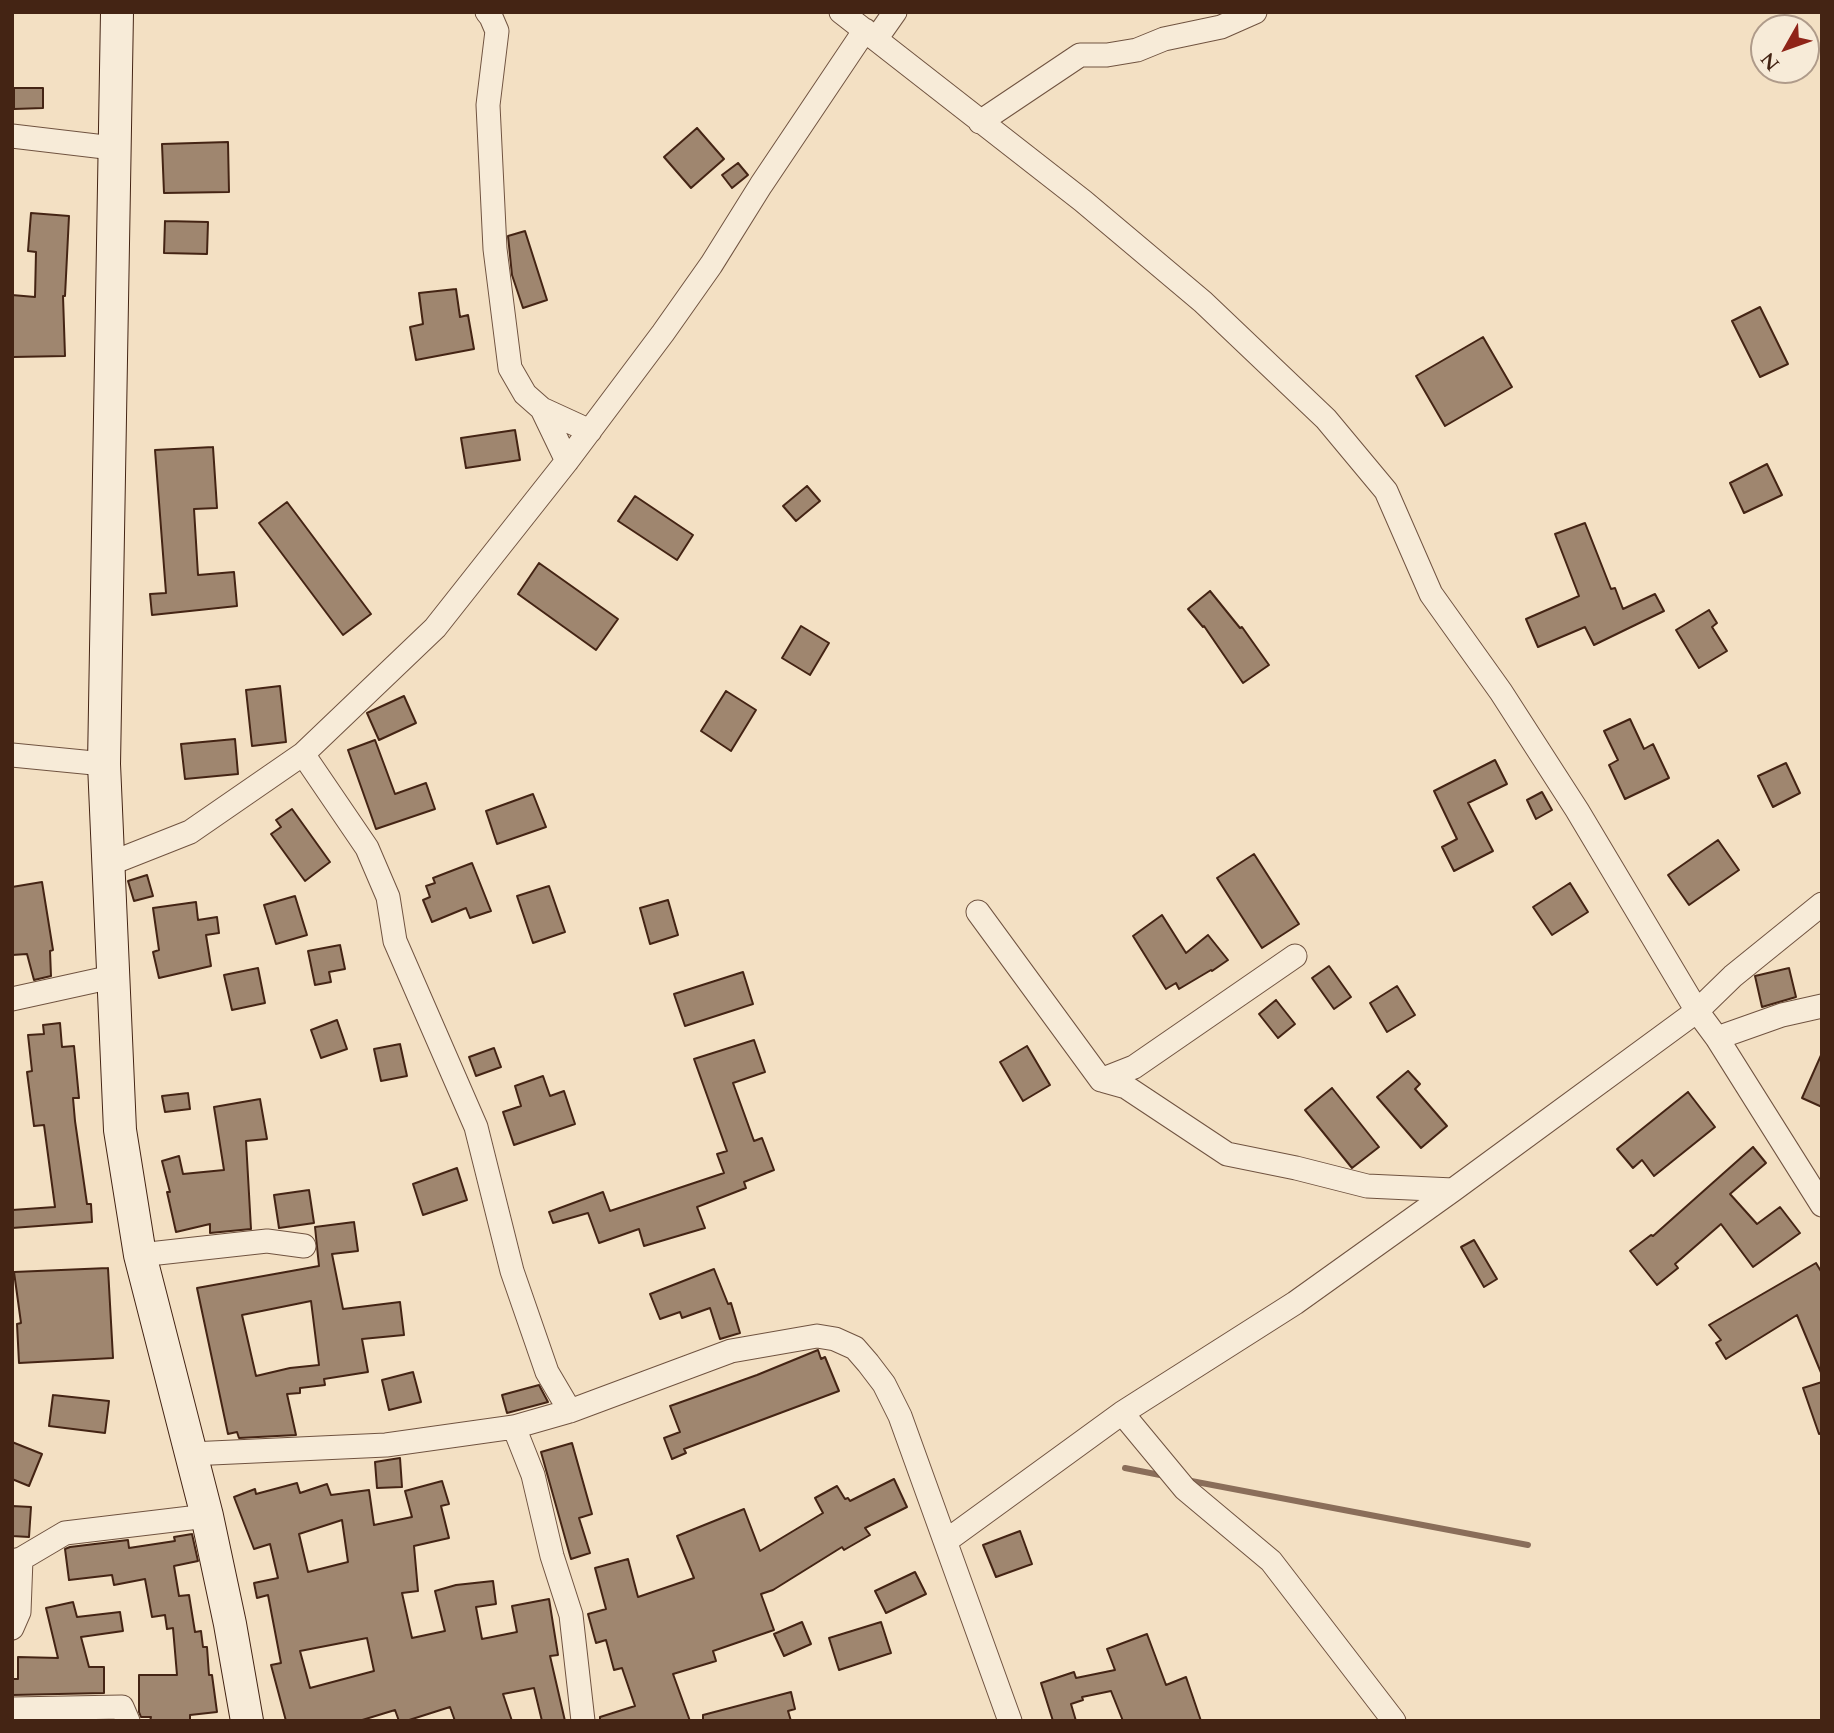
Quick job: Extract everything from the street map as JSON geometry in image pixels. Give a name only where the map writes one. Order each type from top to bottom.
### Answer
[{"type":"main road","points":[[117,12],[104,764],[120,1130],[140,1255],[207,1516],[247,1721]]},
{"type":"street","points":[[487,12],[497,31],[488,105],[495,249],[509,368],[525,394],[542,409],[590,431]]},
{"type":"street","points":[[841,12],[1083,201],[1203,302],[1326,419],[1386,491],[1431,594],[1501,692],[1577,810],[1697,1011],[1717,1038],[1822,1205]]},
{"type":"street","points":[[109,864],[190,832],[303,754],[435,628],[590,431],[711,265],[776,162],[870,34],[895,12]]},
{"type":"street","points":[[980,122],[1080,55],[1107,55],[1137,50],[1164,38],[1221,27],[1255,12]]},
{"type":"street","points":[[12,136],[113,148]]},
{"type":"street","points":[[542,409],[567,461]]},
{"type":"street","points":[[303,754],[368,848],[388,897],[395,941],[476,1127],[512,1271],[547,1371],[570,1411]]},
{"type":"street","points":[[12,755],[104,764]]},
{"type":"street","points":[[946,1541],[1122,1413],[1295,1303],[1453,1190],[1697,1011],[1733,976],[1822,904]]},
{"type":"street","points":[[978,912],[1101,1080],[1126,1087],[1227,1154],[1367,1186],[1453,1190]]},
{"type":"street","points":[[1101,1080],[1134,1067],[1295,956]]},
{"type":"street","points":[[12,999],[112,977]]},
{"type":"street","points":[[1717,1038],[1782,1015],[1822,1006]]},
{"type":"street","points":[[140,1255],[267,1241],[304,1246]]},
{"type":"street","points":[[190,1454],[386,1445],[514,1427],[570,1411],[731,1351],[817,1336],[835,1339],[855,1349],[884,1384],[900,1416],[1010,1721]]},
{"type":"street","points":[[1122,1413],[1185,1489],[1270,1561],[1394,1721]]},
{"type":"street","points":[[514,1427],[533,1475],[552,1556],[571,1615],[583,1721]]},
{"type":"street","points":[[12,1628],[19,1612],[16,1560],[65,1533],[207,1516]]},
{"type":"street","points":[[12,1709],[122,1707],[128,1721]]},
{"type":"building","points":[[14,88],[43,88],[43,108],[14,109]]},
{"type":"building","points":[[697,128],[724,159],[691,188],[664,157]]},
{"type":"building","points":[[228,142],[229,192],[164,193],[162,144]]},
{"type":"building","points":[[738,163],[748,175],[732,188],[722,175]]},
{"type":"building","points":[[31,213],[69,216],[63,296],[65,356],[13,357],[12,295],[35,297],[36,252],[28,251]]},
{"type":"building","points":[[165,221],[208,222],[207,254],[164,253]]},
{"type":"building","points":[[525,231],[547,300],[523,308],[512,275],[508,236]]},
{"type":"building","points":[[456,289],[460,317],[468,315],[474,349],[416,360],[410,327],[423,324],[419,293]]},
{"type":"building","points":[[1760,307],[1788,364],[1760,377],[1732,321]]},
{"type":"building","points":[[1483,337],[1512,387],[1445,426],[1416,376]]},
{"type":"building","points":[[515,430],[520,460],[466,468],[461,438]]},
{"type":"building","points":[[213,447],[217,508],[194,509],[198,575],[234,572],[237,606],[152,615],[150,594],[166,593],[155,450]]},
{"type":"building","points":[[1767,464],[1782,495],[1744,513],[1730,483]]},
{"type":"building","points":[[807,486],[820,501],[796,521],[783,506]]},
{"type":"building","points":[[635,496],[693,535],[677,560],[618,521]]},
{"type":"building","points":[[287,502],[371,614],[343,635],[259,523]]},
{"type":"building","points":[[1585,523],[1611,589],[1615,588],[1623,609],[1655,594],[1664,611],[1594,645],[1585,627],[1538,647],[1526,619],[1579,596],[1555,534]]},
{"type":"building","points":[[539,563],[618,619],[596,650],[518,594]]},
{"type":"building","points":[[1210,591],[1240,628],[1242,627],[1269,665],[1243,683],[1204,626],[1188,609]]},
{"type":"building","points":[[1709,610],[1717,623],[1712,627],[1727,651],[1699,668],[1676,630]]},
{"type":"building","points":[[801,626],[829,643],[810,675],[782,658]]},
{"type":"building","points":[[280,686],[286,742],[252,746],[246,690]]},
{"type":"building","points":[[726,691],[756,710],[731,751],[701,731]]},
{"type":"building","points":[[404,696],[416,723],[379,740],[367,713]]},
{"type":"building","points":[[1630,719],[1644,749],[1653,744],[1669,778],[1625,799],[1609,765],[1618,760],[1604,731]]},
{"type":"building","points":[[235,739],[238,774],[185,779],[181,744]]},
{"type":"building","points":[[375,740],[395,794],[426,783],[435,809],[376,829],[348,750]]},
{"type":"building","points":[[1495,760],[1507,784],[1468,803],[1493,851],[1454,871],[1442,847],[1457,839],[1434,791]]},
{"type":"building","points":[[1786,763],[1800,793],[1773,807],[1758,776]]},
{"type":"building","points":[[1542,792],[1552,810],[1536,819],[1527,800]]},
{"type":"building","points":[[533,794],[546,827],[497,844],[486,811]]},
{"type":"building","points":[[292,809],[330,862],[305,881],[271,834],[281,827],[276,820]]},
{"type":"building","points":[[1718,840],[1739,870],[1689,905],[1668,875]]},
{"type":"building","points":[[1254,854],[1299,924],[1262,948],[1217,878]]},
{"type":"building","points":[[472,863],[491,911],[470,918],[466,908],[432,922],[423,900],[430,897],[426,886],[435,883],[433,878]]},
{"type":"building","points":[[147,875],[153,896],[134,901],[128,881]]},
{"type":"building","points":[[42,882],[53,950],[50,951],[51,976],[34,980],[27,954],[12,955],[12,887]]},
{"type":"building","points":[[1570,883],[1588,912],[1552,935],[1533,907]]},
{"type":"building","points":[[549,886],[565,932],[533,943],[517,896]]},
{"type":"building","points":[[295,896],[307,935],[276,944],[264,905]]},
{"type":"building","points":[[668,900],[678,935],[650,944],[640,908]]},
{"type":"building","points":[[196,902],[198,920],[217,917],[219,933],[206,935],[211,966],[159,978],[153,952],[159,950],[153,908]]},
{"type":"building","points":[[1162,915],[1186,953],[1208,935],[1228,960],[1179,989],[1176,983],[1166,989],[1133,936]]},
{"type":"building","points":[[340,945],[345,969],[329,972],[331,982],[315,985],[308,951]]},
{"type":"building","points":[[1329,966],[1351,997],[1334,1009],[1312,978]]},
{"type":"building","points":[[258,968],[265,1003],[232,1010],[224,975]]},
{"type":"building","points":[[1789,968],[1796,997],[1762,1007],[1755,976]]},
{"type":"building","points":[[743,972],[753,1004],[685,1026],[674,994]]},
{"type":"building","points":[[1397,986],[1415,1015],[1387,1032],[1370,1003]]},
{"type":"building","points":[[1276,1000],[1295,1024],[1278,1038],[1259,1014]]},
{"type":"building","points":[[337,1020],[347,1049],[321,1058],[311,1030]]},
{"type":"building","points":[[60,1023],[62,1047],[74,1046],[79,1098],[73,1098],[75,1121],[92,1222],[12,1228],[12,1210],[55,1207],[44,1125],[34,1126],[27,1072],[32,1071],[28,1035],[44,1034],[43,1025]]},
{"type":"building","points":[[754,1040],[765,1072],[733,1083],[754,1141],[762,1138],[774,1170],[744,1182],[746,1188],[697,1207],[705,1228],[644,1246],[639,1229],[599,1243],[588,1213],[553,1223],[549,1212],[603,1192],[610,1211],[724,1173],[717,1154],[727,1151],[694,1059]]},
{"type":"building","points":[[400,1044],[407,1076],[381,1081],[374,1049]]},
{"type":"building","points":[[1027,1046],[1050,1085],[1023,1101],[1000,1062]]},
{"type":"building","points":[[494,1048],[501,1067],[476,1076],[469,1057]]},
{"type":"building","points":[[1822,1053],[1822,1107],[1802,1098]]},
{"type":"building","points":[[1408,1071],[1420,1084],[1415,1089],[1447,1126],[1421,1148],[1377,1097]]},
{"type":"building","points":[[543,1076],[550,1096],[564,1091],[575,1124],[514,1145],[503,1112],[521,1106],[515,1086]]},
{"type":"building","points":[[1332,1088],[1379,1147],[1352,1168],[1305,1110]]},
{"type":"building","points":[[1688,1092],[1715,1127],[1654,1176],[1642,1160],[1633,1168],[1617,1149]]},
{"type":"building","points":[[188,1093],[190,1109],[165,1112],[162,1096]]},
{"type":"building","points":[[260,1099],[267,1139],[246,1141],[251,1229],[210,1233],[210,1224],[176,1232],[162,1161],[179,1156],[183,1174],[224,1170],[214,1107]]},
{"type":"building","points":[[1753,1147],[1766,1163],[1730,1194],[1757,1224],[1780,1207],[1800,1233],[1753,1267],[1721,1224],[1675,1264],[1678,1268],[1657,1285],[1630,1251],[1653,1236]]},
{"type":"building","points":[[457,1168],[467,1200],[423,1215],[413,1184]]},
{"type":"building","points":[[309,1190],[314,1223],[279,1228],[274,1195]]},
{"type":"building","points":[[354,1222],[358,1251],[332,1254],[343,1309],[400,1302],[404,1335],[362,1339],[368,1372],[324,1379],[325,1385],[300,1388],[300,1393],[287,1394],[296,1435],[239,1438],[237,1432],[228,1434],[197,1288],[319,1266],[315,1227]],"holes":[[[311,1301],[319,1365],[256,1376],[242,1315]]]},
{"type":"building","points":[[1474,1240],[1497,1279],[1484,1287],[1461,1247]]},
{"type":"building","points":[[1816,1263],[1822,1273],[1822,1375],[1797,1315],[1726,1359],[1716,1343],[1721,1340],[1709,1325]]},
{"type":"building","points":[[108,1268],[113,1358],[19,1363],[17,1324],[21,1323],[14,1272]]},
{"type":"building","points":[[714,1269],[728,1304],[731,1303],[740,1333],[720,1339],[710,1308],[682,1318],[680,1312],[660,1319],[650,1294]]},
{"type":"building","points":[[818,1350],[821,1359],[825,1357],[839,1391],[684,1449],[686,1453],[672,1459],[664,1438],[680,1432],[670,1406]]},
{"type":"building","points":[[413,1372],[421,1402],[389,1410],[382,1380]]},
{"type":"building","points":[[1822,1382],[1822,1433],[1819,1434],[1803,1388]]},
{"type":"building","points":[[539,1385],[548,1402],[507,1413],[502,1395]]},
{"type":"building","points":[[53,1395],[109,1401],[105,1433],[49,1426]]},
{"type":"building","points":[[12,1442],[42,1454],[29,1486],[12,1479]]},
{"type":"building","points":[[572,1443],[592,1514],[579,1518],[590,1553],[571,1559],[541,1452]]},
{"type":"building","points":[[400,1458],[402,1487],[377,1488],[375,1462]]},
{"type":"building","points":[[894,1479],[907,1507],[865,1528],[870,1535],[844,1550],[842,1547],[773,1590],[761,1594],[774,1630],[713,1651],[716,1661],[673,1674],[690,1721],[600,1721],[600,1717],[635,1706],[622,1668],[614,1670],[606,1640],[596,1643],[588,1614],[606,1609],[595,1568],[628,1559],[638,1597],[694,1578],[677,1536],[744,1509],[760,1551],[823,1513],[815,1498],[837,1486],[845,1499],[850,1501]]},
{"type":"building","points":[[442,1481],[449,1504],[441,1506],[449,1538],[414,1546],[418,1591],[402,1593],[412,1638],[445,1631],[435,1591],[456,1585],[493,1581],[496,1604],[476,1607],[482,1639],[517,1632],[512,1606],[549,1599],[558,1655],[550,1656],[565,1721],[542,1721],[534,1688],[503,1694],[512,1721],[455,1721],[450,1707],[406,1721],[399,1721],[395,1710],[359,1721],[286,1721],[271,1665],[281,1663],[268,1595],[257,1598],[254,1583],[278,1578],[270,1544],[254,1549],[234,1497],[255,1489],[256,1494],[297,1483],[300,1493],[327,1484],[331,1495],[369,1490],[374,1525],[412,1517],[405,1491]],"holes":[[[342,1520],[348,1562],[308,1572],[299,1534]],[[367,1638],[374,1671],[310,1688],[300,1651]]]},
{"type":"building","points":[[12,1506],[31,1507],[29,1537],[12,1536]]},
{"type":"building","points":[[1020,1531],[1032,1564],[996,1577],[983,1545]]},
{"type":"building","points":[[192,1534],[198,1561],[174,1566],[179,1596],[189,1595],[195,1632],[201,1631],[203,1647],[207,1647],[209,1675],[212,1675],[217,1712],[190,1715],[190,1721],[150,1721],[151,1717],[141,1717],[139,1712],[139,1675],[177,1675],[173,1628],[167,1629],[165,1615],[152,1617],[145,1579],[114,1585],[112,1575],[69,1580],[65,1549],[128,1540],[129,1548],[175,1541],[174,1537]]},
{"type":"building","points":[[915,1572],[926,1594],[886,1613],[875,1591]]},
{"type":"building","points":[[73,1602],[77,1617],[120,1612],[123,1631],[81,1637],[89,1667],[104,1667],[104,1693],[12,1695],[12,1679],[18,1679],[18,1657],[58,1658],[46,1608]]},
{"type":"building","points":[[802,1622],[811,1644],[784,1656],[774,1634]]},
{"type":"building","points":[[881,1622],[891,1653],[839,1670],[829,1638]]},
{"type":"building","points":[[1147,1634],[1166,1685],[1186,1677],[1201,1721],[1123,1721],[1111,1691],[1082,1697],[1083,1700],[1071,1704],[1076,1721],[1053,1721],[1041,1683],[1074,1672],[1076,1678],[1115,1670],[1107,1649]]},
{"type":"building","points":[[791,1692],[795,1709],[788,1711],[791,1721],[703,1721],[703,1715]]},
{"type":"waterway","points":[[1125,1468],[1165,1476]]},
{"type":"waterway","points":[[1186,1480],[1528,1545]]}]
